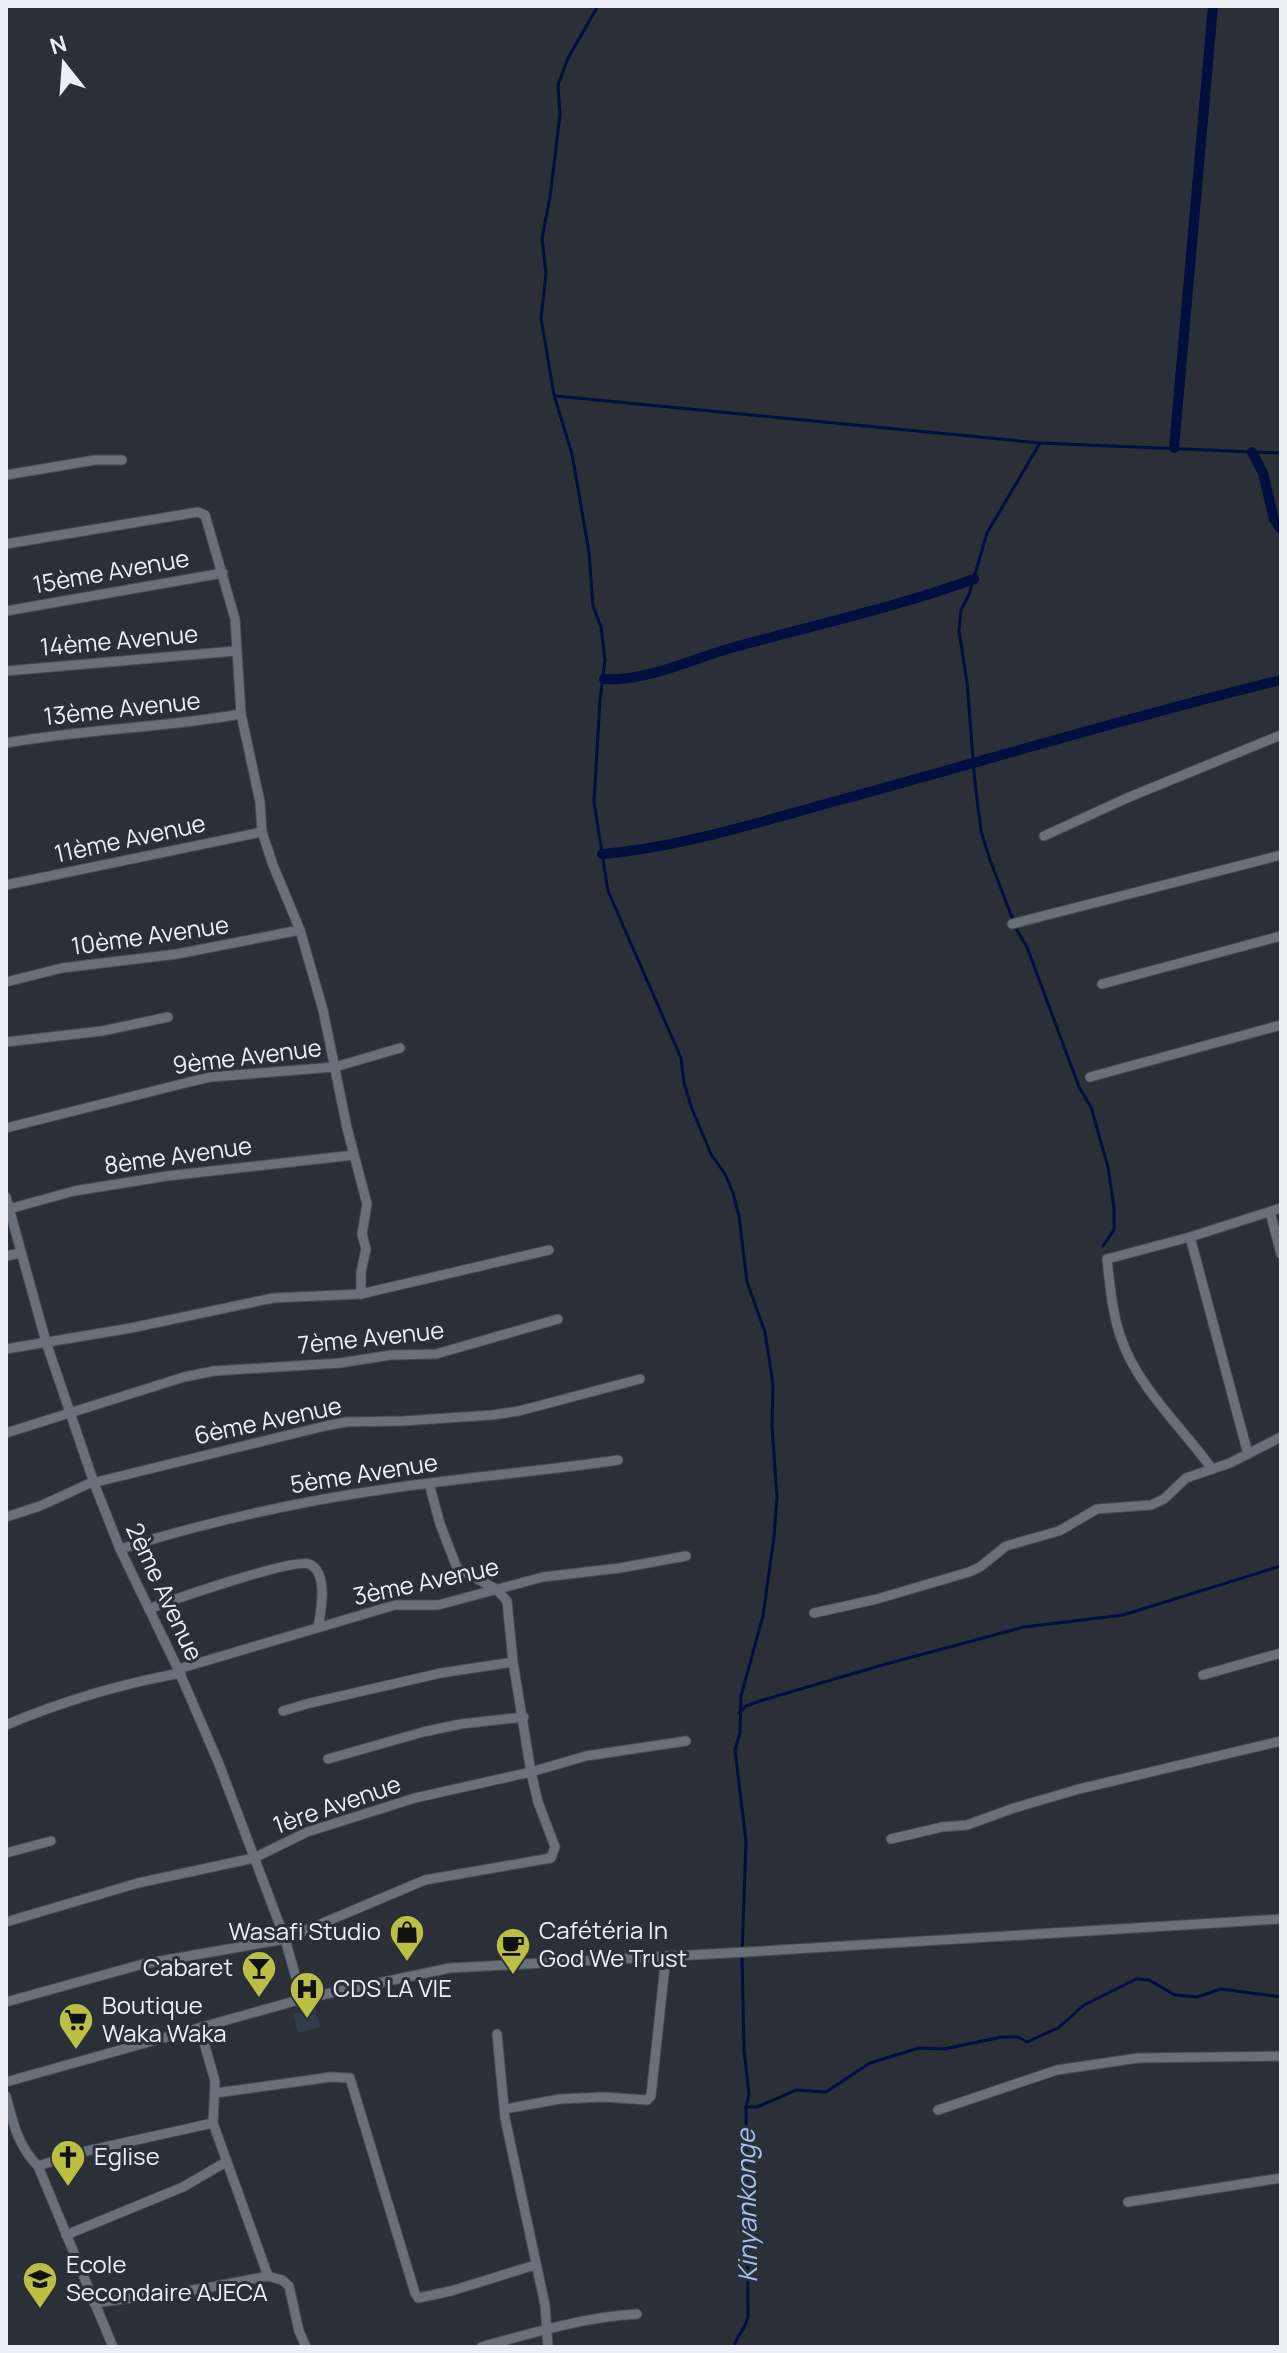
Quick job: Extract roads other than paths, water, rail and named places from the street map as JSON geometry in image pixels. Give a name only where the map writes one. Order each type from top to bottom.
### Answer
[{"type":"street","points":[[6,475],[95,460],[122,460]]},
{"type":"street","points":[[6,544],[198,512],[205,515],[235,619],[241,714],[260,802],[262,832],[300,930],[329,1032],[367,1204],[362,1234],[366,1249],[361,1272],[361,1294]]},
{"type":"street","name":"15ème Avenue","points":[[6,611],[223,573]]},
{"type":"street","name":"14ème Avenue","points":[[6,671],[235,651]]},
{"type":"street","name":"13ème Avenue","points":[[6,743],[149,728],[241,714]]},
{"type":"street","points":[[1044,836],[1127,798],[1281,735]]},
{"type":"street","name":"11ème Avenue","points":[[6,885],[262,832]]},
{"type":"street","points":[[1015,923],[1281,855]]},
{"type":"street","name":"10ème Avenue","points":[[6,982],[62,968],[140,960],[300,930]]},
{"type":"street","points":[[1102,984],[1281,936]]},
{"type":"street","points":[[6,1042],[102,1031],[168,1017]]},
{"type":"street","points":[[1090,1077],[1281,1025]]},
{"type":"street","name":"9ème Avenue","points":[[6,1128],[211,1077],[335,1067],[400,1048]]},
{"type":"street","name":"8ème Avenue","points":[[9,1209],[74,1191],[167,1176],[354,1155]]},
{"type":"street","name":"2ème Avenue","points":[[6,1197],[46,1342],[94,1483],[120,1549],[180,1671],[219,1764],[285,1939],[302,1999]]},
{"type":"street","points":[[1212,1469],[1137,1371],[1122,1341],[1107,1259],[1281,1208]]},
{"type":"street","points":[[1270,1212],[1281,1254]]},
{"type":"street","points":[[1190,1237],[1248,1454]]},
{"type":"street","points":[[6,1349],[131,1328],[273,1298],[361,1294],[549,1250]]},
{"type":"street","points":[[6,1256],[21,1253]]},
{"type":"street","name":"7ème Avenue","points":[[69,1413],[184,1377],[214,1371],[340,1363],[391,1355],[436,1354],[558,1319]]},
{"type":"street","name":"6ème Avenue","points":[[6,1517],[40,1506],[80,1486],[336,1424],[492,1415],[519,1411],[640,1379]]},
{"type":"street","points":[[6,1433],[69,1413]]},
{"type":"street","points":[[814,1613],[877,1599],[969,1572],[1006,1546],[1059,1531],[1097,1509],[1151,1505],[1164,1499],[1186,1478],[1248,1454],[1281,1437]]},
{"type":"street","name":"5ème Avenue","points":[[120,1549],[266,1509],[429,1483],[618,1460]]},
{"type":"street","points":[[6,2002],[143,1964],[285,1939],[425,1880],[551,1858],[555,1847],[538,1802],[531,1772],[513,1662],[507,1601],[496,1589],[457,1568],[429,1483]]},
{"type":"street","name":"3ème Avenue","points":[[6,1725],[92,1693],[180,1671],[395,1605],[429,1606],[543,1577],[686,1556]]},
{"type":"street","points":[[149,1609],[224,1583],[302,1563],[310,1564],[318,1571],[320,1578],[323,1598],[318,1627]]},
{"type":"street","points":[[1203,1675],[1281,1653]]},
{"type":"street","points":[[283,1711],[441,1673],[513,1662]]},
{"type":"street","points":[[328,1759],[423,1732],[524,1717]]},
{"type":"street","name":"1ère Avenue","points":[[6,1922],[138,1883],[254,1858],[307,1832],[378,1809],[620,1749],[686,1741]]},
{"type":"street","points":[[891,1839],[942,1827],[967,1825],[1079,1789],[1281,1741]]},
{"type":"street","points":[[6,1853],[51,1841]]},
{"type":"street","points":[[6,2082],[302,1999],[450,1968],[1281,1919]]},
{"type":"street","points":[[505,2109],[560,2099],[604,2097],[647,2100],[651,2096],[660,2029],[666,1956]]},
{"type":"street","points":[[200,2029],[216,2093],[213,2123],[268,2276]]},
{"type":"street","points":[[497,2034],[505,2109],[548,2329],[548,2347]]},
{"type":"street","points":[[938,2110],[1057,2070],[1138,2058],[1281,2056]]},
{"type":"street","points":[[216,2093],[331,2077],[350,2078],[418,2298],[535,2265]]},
{"type":"street","points":[[6,2096],[21,2145],[38,2166],[113,2347]]},
{"type":"street","points":[[38,2166],[82,2152],[213,2123]]},
{"type":"street","points":[[66,2235],[183,2187],[226,2162]]},
{"type":"street","points":[[1128,2202],[1281,2178]]},
{"type":"street","points":[[94,2303],[207,2288],[268,2276],[282,2280],[289,2286],[299,2331],[306,2347]]},
{"type":"street","points":[[481,2347],[548,2329],[616,2315],[637,2314]]},
{"type":"waterway","points":[[598,6],[568,58],[558,85],[560,115],[542,238],[546,274],[541,318],[554,395],[572,454],[589,552],[593,606],[601,627],[605,660],[594,802],[608,891],[681,1058],[692,1109],[711,1154],[733,1193],[747,1282],[765,1332],[773,1384],[772,1427],[777,1497],[774,1537],[763,1616],[741,1696],[740,1733],[735,1750],[746,1841],[742,1954],[744,2050],[749,2094],[746,2107]]},
{"type":"waterway","points":[[1174,448],[1213,6]]},
{"type":"waterway","points":[[556,396],[1040,443],[1281,453]]},
{"type":"waterway","points":[[1040,443],[987,533],[969,595],[961,610],[959,631],[981,831],[1079,1087],[1091,1107],[1108,1167],[1114,1208],[1114,1230],[1103,1246]]},
{"type":"waterway","points":[[1252,452],[1263,473],[1274,519],[1281,529]]},
{"type":"waterway","points":[[604,679],[651,674],[974,579]]},
{"type":"waterway","points":[[602,854],[662,846],[722,832],[1281,680]]},
{"type":"waterway","points":[[739,1713],[746,1706],[763,1700],[886,1664],[1024,1627],[1123,1615],[1281,1566]]},
{"type":"waterway","name":"Kinyankonge","points":[[734,2347],[748,2315],[746,2107],[757,2107],[796,2090],[826,2092],[870,2063],[919,2048],[944,2049],[1002,2037],[1018,2037],[1027,2042],[1058,2028],[1084,2005],[1136,1979],[1149,1980],[1175,1995],[1197,1997],[1221,1989],[1281,1997]]},
{"type":"place","name":"Wasafi Studio","points":[[407,1963]]},
{"type":"place","name":"Cafétéria In God We Trust","points":[[513,1976]]},
{"type":"place","name":"Cabaret","points":[[259,1999]]},
{"type":"place","name":"CDS LA VIE","points":[[307,2020]]},
{"type":"place","name":"Boutique Waka Waka","points":[[76,2051]]},
{"type":"place","name":"Eglise","points":[[68,2188]]},
{"type":"place","name":"Ecole Secondaire AJECA","points":[[40,2310]]}]
